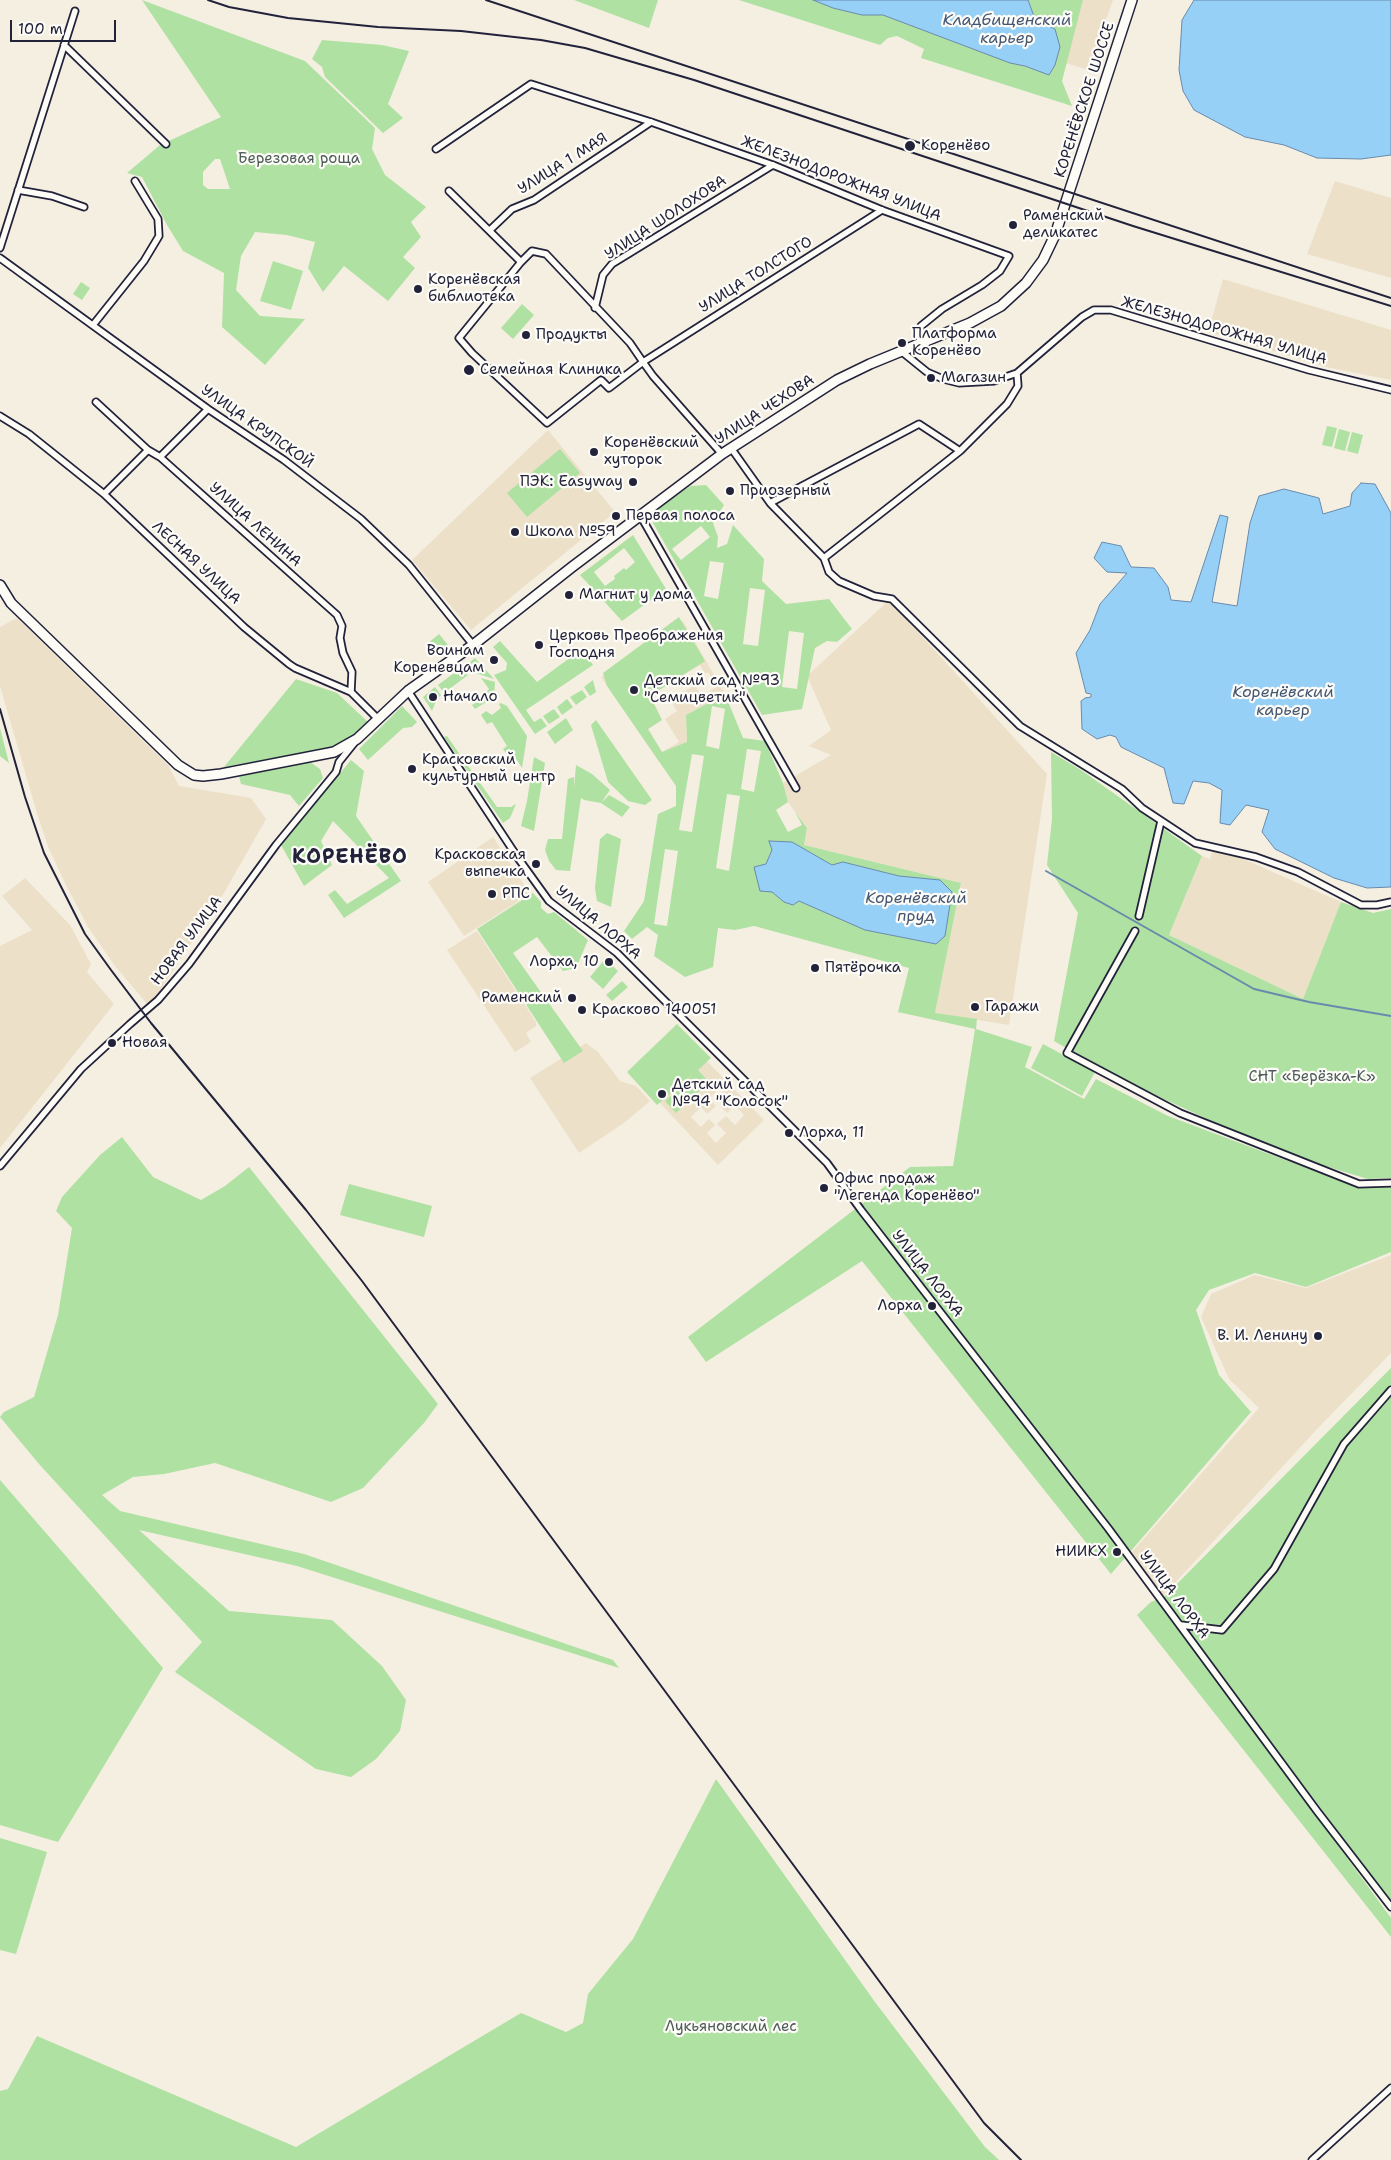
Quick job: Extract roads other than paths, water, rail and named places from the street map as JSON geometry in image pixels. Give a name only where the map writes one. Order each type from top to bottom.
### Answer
[{"type":"main road","name":"КОРЕНЁВСКОЕ ШОССЕ","points":[[1064,209],[1132,0]]},
{"type":"main road","name":"УЛИЦА ЧЕХОВА","points":[[378,719],[408,691],[473,645],[640,515],[731,448],[837,380],[970,323],[1001,306],[1026,283],[1043,260],[1064,209]]},
{"type":"main road","name":"НОВАЯ УЛИЦА","points":[[0,585],[11,603],[18,610],[178,764],[194,775],[221,774],[334,752],[357,739],[378,719]]},
{"type":"street","points":[[0,248],[75,11]]},
{"type":"street","points":[[64,45],[166,144]]},
{"type":"street","name":"ЖЕЛЕЗНОДОРОЖНАЯ УЛИЦА","points":[[436,149],[531,84],[651,122],[772,165],[882,210],[1009,256],[1000,271],[988,281],[942,308],[921,326],[919,344]]},
{"type":"street","name":"УЛИЦА 1 МАЯ","points":[[490,230],[512,209],[534,200],[651,122]]},
{"type":"street","name":"УЛИЦА ШОЛОХОВА","points":[[595,308],[603,275],[612,264],[772,165]]},
{"type":"street","points":[[93,325],[144,261],[159,236],[158,219],[136,180]]},
{"type":"street","points":[[18,190],[52,196],[84,207]]},
{"type":"street","points":[[449,191],[521,262],[532,251],[546,254],[630,344],[643,362],[722,454]]},
{"type":"street","name":"УЛИЦА ТОЛСТОГО","points":[[521,262],[459,338],[472,353],[547,423],[601,380],[609,388],[643,362],[882,210]]},
{"type":"street","name":"УЛИЦА КРУПСКОЙ","points":[[0,258],[41,290],[93,325],[208,409],[284,460],[361,519],[409,564],[473,645]]},
{"type":"street","name":"ЖЕЛЕЗНОДОРОЖНАЯ УЛИЦА","points":[[901,351],[927,372],[959,383],[994,381],[1017,373],[1082,317],[1094,310],[1111,310],[1309,370],[1391,390]]},
{"type":"street","points":[[824,558],[960,451],[1007,404],[1018,386],[1017,373]]},
{"type":"street","name":"УЛИЦА ЛЕНИНА","points":[[96,402],[148,450],[160,457],[337,615],[342,626],[340,638],[343,653],[352,672],[351,692]]},
{"type":"street","points":[[160,457],[208,409]]},
{"type":"street","name":"ЛЕСНАЯ УЛИЦА","points":[[0,416],[29,434],[104,494],[244,626],[289,664],[294,668],[351,692],[378,719]]},
{"type":"street","points":[[770,503],[919,424],[960,451]]},
{"type":"street","points":[[731,448],[770,503],[824,558],[829,572],[839,581],[874,596],[892,599],[1020,726],[1122,789],[1142,808],[1195,844],[1256,857],[1298,872],[1361,905],[1377,905],[1391,902]]},
{"type":"street","points":[[104,494],[148,450]]},
{"type":"street","points":[[640,515],[796,788]]},
{"type":"street","name":"УЛИЦА ЛОРХА","points":[[408,691],[518,858],[549,901],[617,952],[827,1163],[861,1210],[1182,1626],[1316,1811],[1391,1907]]},
{"type":"street","name":"НОВАЯ УЛИЦА","points":[[0,1166],[81,1070],[158,1000],[189,964],[276,845],[336,772],[340,762],[357,739]]},
{"type":"street","points":[[334,752],[338,754],[340,762]]},
{"type":"street","points":[[1138,916],[1160,821]]},
{"type":"street","points":[[1135,931],[1067,1053],[1172,1110],[1189,1117],[1360,1184],[1391,1182]]},
{"type":"street","points":[[1182,1626],[1222,1630],[1274,1569],[1344,1444],[1391,1390]]},
{"type":"street","points":[[1312,2160],[1391,2088]]},
{"type":"water","name":"Кладбищенский карьер","points":[[813,0],[1028,0],[1035,19],[1055,29],[1060,47],[1055,65],[1049,75],[1025,66],[1010,63],[883,15],[862,15],[833,8]]},
{"type":"water","points":[[1194,0],[1391,0],[1391,155],[1361,159],[1317,158],[1284,145],[1245,137],[1194,110],[1183,91],[1179,70],[1182,20]]},
{"type":"water","name":"Коренёвский карьер","points":[[1361,483],[1375,484],[1391,513],[1391,887],[1367,888],[1334,878],[1275,849],[1262,832],[1269,810],[1246,805],[1230,825],[1220,823],[1222,790],[1209,783],[1193,781],[1184,804],[1173,803],[1164,768],[1121,747],[1116,737],[1110,735],[1097,739],[1082,729],[1081,701],[1091,697],[1091,694],[1086,693],[1076,653],[1090,630],[1100,604],[1127,573],[1107,572],[1094,558],[1102,542],[1121,546],[1131,567],[1154,568],[1168,587],[1171,600],[1191,602],[1220,515],[1228,517],[1212,602],[1237,606],[1250,523],[1259,496],[1284,489],[1319,498],[1323,514],[1350,506],[1352,493]]},
{"type":"water","name":"Коренёвский пруд","points":[[769,841],[792,842],[832,865],[843,862],[899,876],[940,880],[952,892],[945,936],[936,944],[865,930],[799,901],[793,905],[784,902],[772,892],[760,891],[754,867],[766,864],[772,850]]},
{"type":"waterway","points":[[1046,871],[1254,989],[1309,1002],[1391,1016]]},
{"type":"railway","points":[[208,0],[229,7],[288,18],[378,27],[461,31],[541,40],[585,48],[694,80],[1133,226],[1391,306]]},
{"type":"railway","points":[[486,0],[1391,298]]},
{"type":"railway","points":[[0,709],[25,797],[44,853],[85,934],[151,1023],[306,1210],[362,1281],[984,2123],[1021,2160]]},
{"type":"place","name":"Коренёво","points":[[910,146]]},
{"type":"place","name":"Раменский деликатес","points":[[1013,225]]},
{"type":"place","name":"Коренёвская библиотека","points":[[418,289]]},
{"type":"place","name":"Продукты","points":[[526,335]]},
{"type":"place","name":"Платформа Коренёво","points":[[902,343]]},
{"type":"place","name":"Семейная Клиника","points":[[469,370]]},
{"type":"place","name":"Магазин","points":[[931,378]]},
{"type":"place","name":"Коренёвский хуторок","points":[[594,452]]},
{"type":"place","name":"ПЭК: Easyway","points":[[633,482]]},
{"type":"place","name":"Приозерный","points":[[730,491]]},
{"type":"place","name":"Первая полоса","points":[[616,516]]},
{"type":"place","name":"Школа №59","points":[[515,532]]},
{"type":"place","name":"Магнит у дома","points":[[569,595]]},
{"type":"place","name":"Церковь Преображения Господня","points":[[539,645]]},
{"type":"place","name":"Воинам Кореневцам","points":[[494,660]]},
{"type":"place","name":"Детский сад №93 \"Семицветик\"","points":[[634,690]]},
{"type":"place","name":"Начало","points":[[433,697]]},
{"type":"place","name":"Красковский культурный центр","points":[[412,769]]},
{"type":"place","name":"Красковская выпечка","points":[[536,864]]},
{"type":"place","name":"РПС","points":[[492,894]]},
{"type":"place","name":"Лорха, 10","points":[[609,962]]},
{"type":"place","name":"Пятёрочка","points":[[815,968]]},
{"type":"place","name":"Раменский","points":[[572,998]]},
{"type":"place","name":"Гаражи","points":[[975,1007]]},
{"type":"place","name":"Красково 140051","points":[[582,1010]]},
{"type":"place","name":"Новая","points":[[112,1043]]},
{"type":"place","name":"Детский сад №94 \"Колосок\"","points":[[662,1094]]},
{"type":"place","name":"Лорха, 11","points":[[789,1133]]},
{"type":"place","name":"Офис продаж \"Легенда Коренёво\"","points":[[824,1188]]},
{"type":"place","name":"Лорха","points":[[932,1306]]},
{"type":"place","name":"В. И. Ленину","points":[[1318,1336]]},
{"type":"place","name":"НИИКХ","points":[[1117,1552]]},
{"type":"district","name":"КОРЕНЁВО","points":[[350,858]]},
{"type":"park label","name":"Березовая роща","points":[[299,159]]},
{"type":"park label","name":"СНТ «Берёзка-К»","points":[[1312,1077]]},
{"type":"park label","name":"Лукьяновский лес","points":[[731,2027]]}]
